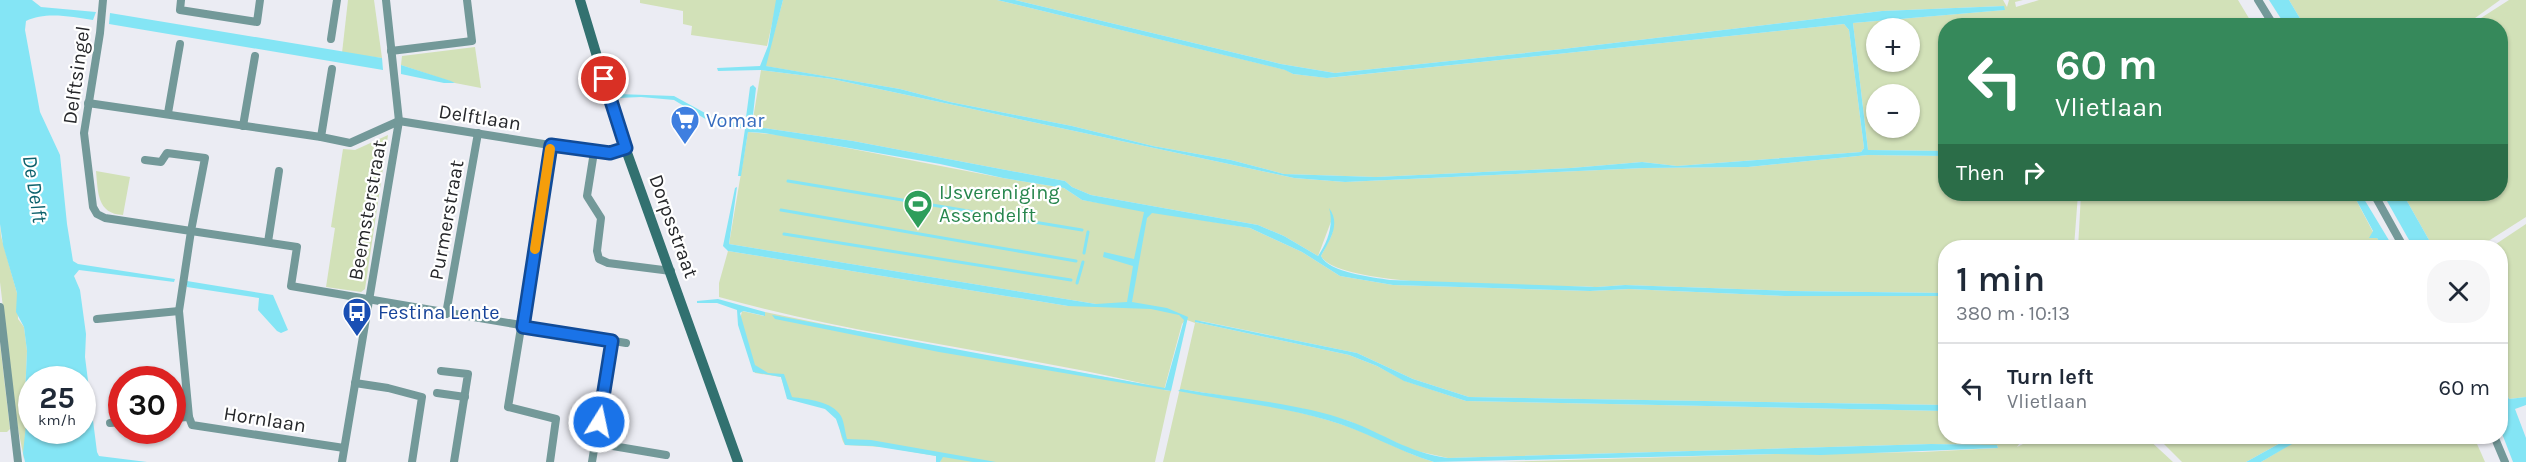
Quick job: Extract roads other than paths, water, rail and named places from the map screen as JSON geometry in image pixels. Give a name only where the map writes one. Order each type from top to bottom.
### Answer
[{"type":"street","name":"Delftsingel","points":[[103,0],[84,133],[93,207],[97,214],[105,218],[191,231]]},
{"type":"street","points":[[181,0],[180,10],[257,22],[260,0]]},
{"type":"street","points":[[331,39],[337,0]]},
{"type":"street","points":[[88,103],[168,113],[350,143],[399,121],[386,0]]},
{"type":"street","points":[[391,51],[472,41],[467,0]]},
{"type":"street","name":"Dorpsstraat","points":[[580,0],[626,148],[738,462]]},
{"type":"street","points":[[2258,0],[2269,18]]},
{"type":"street","points":[[168,113],[180,44]]},
{"type":"street","points":[[243,126],[255,56]]},
{"type":"street","points":[[321,137],[332,69]]},
{"type":"street","name":"Delftlaan","points":[[399,121],[594,152],[610,153],[626,148]]},
{"type":"street","name":"Beemsterstraat","points":[[344,448],[399,121]]},
{"type":"street","name":"Purmerstraat","points":[[446,314],[478,133]]},
{"type":"street","points":[[550,462],[556,419],[508,407],[523,327],[551,145]]},
{"type":"street","points":[[594,152],[587,196],[601,218],[597,251],[600,258],[608,263],[671,271]]},
{"type":"street","points":[[145,160],[161,162],[167,153],[205,158],[179,311],[189,417]]},
{"type":"street","points":[[267,242],[279,171]]},
{"type":"street","points":[[2378,201],[2400,240]]},
{"type":"street","points":[[191,231],[297,247],[291,286],[368,301],[626,343]]},
{"type":"street","points":[[0,307],[18,462]]},
{"type":"street","points":[[97,319],[179,311]]},
{"type":"street","points":[[592,462],[612,341]]},
{"type":"street","points":[[441,371],[468,374],[454,462]]},
{"type":"street","points":[[355,383],[388,388],[422,397],[412,462]]},
{"type":"street","points":[[437,393],[465,397]]},
{"type":"street","name":"Hornlaan","points":[[186,417],[189,417],[192,425],[344,448]]},
{"type":"street","points":[[595,443],[666,455]]},
{"type":"street","points":[[2497,444],[2505,462]]},
{"type":"street","points":[[342,462],[344,448]]},
{"type":"water","name":"De Delft","points":[[0,0],[32,0],[41,7],[96,12],[93,20],[59,16],[34,18],[26,21],[25,30],[40,112],[60,155],[73,261],[78,264],[175,279],[174,282],[79,270],[74,276],[80,290],[86,334],[86,366],[26,366],[24,327],[16,312],[17,293],[3,245],[0,224]]},
{"type":"water","points":[[776,0],[783,0],[766,66],[900,89],[1153,146],[1231,160],[1284,174],[1376,177],[1571,168],[1642,162],[1677,166],[1861,152],[1864,148],[1849,30],[1844,24],[1327,78],[1293,74],[1285,70],[997,0],[1015,0],[1281,64],[1335,73],[1563,49],[1882,11],[2004,6],[2005,10],[1911,18],[1866,18],[1866,22],[1853,23],[1868,150],[1938,151],[1938,156],[1868,155],[1748,167],[1644,168],[1345,182],[1294,178],[832,79],[761,70],[718,71],[717,68],[760,66],[768,46]]},
{"type":"water","points":[[2269,0],[2289,0],[2300,18],[2281,18]]},
{"type":"water","points":[[110,13],[382,58],[383,70],[109,24]]},
{"type":"water","points":[[401,65],[455,83],[444,83],[401,74]]},
{"type":"water","points":[[753,85],[756,88],[752,124],[756,127],[853,141],[1065,181],[1072,187],[1091,195],[1258,225],[1284,236],[1318,256],[1329,233],[1331,220],[1329,208],[1334,220],[1333,232],[1321,256],[1333,266],[1363,276],[1390,280],[1597,287],[1625,285],[1791,291],[1938,293],[1938,296],[1785,296],[1629,289],[1590,291],[1393,285],[1340,276],[1302,252],[1250,228],[1152,213],[1147,218],[1132,302],[1167,308],[1188,317],[1171,391],[939,352],[775,319],[772,315],[1165,388],[1184,320],[1179,315],[1151,309],[1068,306],[728,251],[723,246],[735,188],[737,187],[729,244],[1096,304],[1127,302],[1133,266],[1103,257],[1104,252],[1134,259],[1144,212],[1082,200],[1064,188],[764,133],[748,132],[741,176],[738,176],[745,129],[712,123],[674,100],[641,97],[618,98],[618,94],[674,96],[716,119],[745,125],[750,87]]},
{"type":"water","points":[[2357,201],[2365,201],[2389,240],[2369,238],[2373,231]]},
{"type":"water","points":[[2387,201],[2407,201],[2429,240],[2409,240]]},
{"type":"water","points":[[187,281],[273,295],[288,330],[281,333],[277,331],[258,310],[259,298],[187,287]]},
{"type":"water","points":[[718,299],[765,312],[765,316],[743,311],[740,313],[755,365],[768,373],[784,374],[792,397],[819,402],[837,411],[842,418],[847,439],[871,440],[996,462],[973,462],[943,457],[940,462],[936,462],[936,456],[873,446],[845,445],[836,419],[825,409],[787,399],[781,377],[753,372],[738,325],[737,310],[717,303],[697,303],[697,301]]},
{"type":"water","points":[[1195,320],[1357,353],[1413,379],[1469,397],[1938,405],[1938,411],[1466,401],[1404,381],[1377,366],[1349,355],[1195,322]]},
{"type":"water","points":[[1181,389],[1288,405],[1330,415],[1362,426],[1420,452],[1448,458],[1931,444],[1997,445],[1998,448],[1821,455],[1775,454],[1434,462],[1327,420],[1272,407],[1178,391]]},
{"type":"water","points":[[2508,397],[2509,399],[2526,397],[2526,405],[2515,409],[2526,438],[2526,462],[2513,462],[2506,444],[2508,444]]},
{"type":"water","points":[[24,444],[96,444],[99,456],[147,462],[25,462]]},
{"type":"water","points":[[2278,444],[2292,444],[2261,462],[2246,462]]},
{"type":"waterway","points":[[788,181],[1082,230]]},
{"type":"waterway","points":[[781,210],[1076,261]]},
{"type":"waterway","points":[[1084,253],[1088,232]]},
{"type":"waterway","points":[[784,234],[1071,280]]},
{"type":"waterway","points":[[1077,283],[1083,262]]},
{"type":"place","name":"Vomar","points":[[685,146]]},
{"type":"place","name":"IJsvereniging Assendelft","points":[[918,230]]},
{"type":"place","name":"Festina Lente","points":[[357,338]]}]
